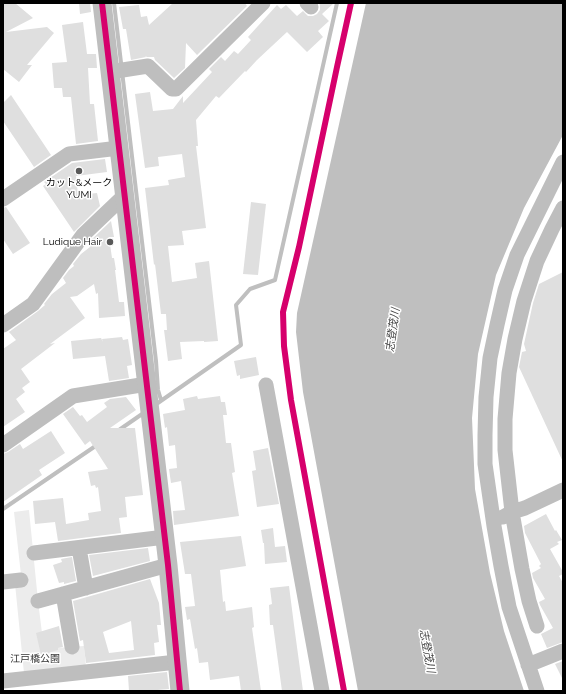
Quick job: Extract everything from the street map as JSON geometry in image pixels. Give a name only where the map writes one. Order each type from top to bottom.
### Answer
[{"type":"street","points":[[102,3],[165,537],[180,691]]},
{"type":"street","points":[[110,72],[148,66],[172,89],[176,89],[263,3]]},
{"type":"street","points":[[3,199],[69,154],[119,148]]},
{"type":"street","points":[[537,691],[509,607],[493,522],[485,457],[486,397],[490,358],[496,325],[505,290],[517,255],[563,162]]},
{"type":"street","points":[[3,324],[33,304],[83,235],[124,196]]},
{"type":"street","points":[[537,626],[529,601],[512,512],[505,442],[505,418],[509,373],[524,301],[540,254],[563,208]]},
{"type":"street","points":[[3,445],[73,396],[147,384]]},
{"type":"street","points":[[266,385],[322,691]]},
{"type":"street","points":[[493,522],[563,490]]},
{"type":"street","points":[[34,553],[165,537]]},
{"type":"street","points":[[79,548],[86,588]]},
{"type":"street","points":[[38,601],[168,565]]},
{"type":"street","points":[[3,582],[21,580]]},
{"type":"street","points":[[63,594],[72,647]]},
{"type":"street","points":[[528,665],[563,650]]},
{"type":"street","points":[[3,681],[177,662]]},
{"type":"green space","name":"江戸橋公園","points":[[29,510],[44,649],[84,646],[86,667],[24,673],[15,584],[22,584],[14,512]]},
{"type":"water","name":"志登茂川","points":[[366,3],[563,3],[563,135],[524,208],[496,275],[478,354],[472,418],[475,489],[490,573],[504,631],[524,691],[358,691],[303,392],[296,332],[297,313]]},
{"type":"building","points":[[3,3],[15,3],[33,18],[6,32],[47,27],[54,33],[27,65],[32,65],[19,82],[3,69]]},
{"type":"building","points":[[79,3],[90,3],[91,12],[80,14]]},
{"type":"building","points":[[173,3],[245,3],[247,6],[197,55],[186,43],[185,68],[174,78],[155,60],[154,57],[145,56],[146,57],[131,60],[126,29],[123,29],[119,7],[139,5],[141,17],[147,16],[149,25]]},
{"type":"building","points":[[319,3],[334,3],[322,14],[329,21],[318,31],[323,37],[307,52],[287,32],[246,72],[245,71],[219,98],[216,96],[196,120],[198,146],[196,146],[206,228],[182,231],[184,245],[168,246],[172,282],[197,278],[195,263],[209,261],[218,341],[180,342],[182,359],[168,361],[164,330],[167,330],[166,314],[161,314],[145,188],[169,185],[168,180],[185,177],[182,154],[158,157],[159,166],[145,168],[135,94],[150,92],[153,111],[173,109],[183,96],[183,103],[212,72],[209,69],[221,57],[225,61],[234,51],[238,54],[251,40],[248,37],[277,5],[281,9],[286,5],[297,16],[303,11],[308,16],[313,16],[320,10]]},
{"type":"building","points":[[83,22],[87,54],[96,54],[97,68],[88,68],[90,104],[94,104],[98,141],[76,144],[71,97],[63,97],[62,88],[54,88],[52,63],[67,62],[62,25]]},
{"type":"building","points":[[11,95],[51,155],[34,167],[3,121],[3,103]]},
{"type":"building","points":[[105,159],[107,172],[76,176],[78,195],[97,193],[100,206],[74,232],[43,186],[46,184],[44,182],[72,163]]},
{"type":"building","points":[[251,202],[266,204],[258,275],[243,274]]},
{"type":"building","points":[[6,207],[30,243],[13,254],[3,239],[3,208]]},
{"type":"building","points":[[111,221],[114,237],[109,237],[112,258],[114,258],[116,270],[119,302],[124,302],[125,316],[99,318],[98,293],[96,294],[94,284],[77,296],[70,297],[85,318],[50,344],[55,343],[21,369],[30,382],[22,388],[25,392],[16,399],[25,412],[3,427],[3,349],[16,340],[9,332],[45,305],[44,304],[52,294],[66,283],[63,278],[74,266],[73,264],[81,254],[90,247],[90,241]]},
{"type":"building","points":[[563,272],[563,462],[519,367],[522,352],[526,351],[524,344],[533,303],[539,284]]},
{"type":"building","points":[[122,337],[123,340],[128,339],[132,365],[127,366],[129,378],[109,381],[105,356],[73,359],[71,341],[101,338],[103,342],[102,339]]},
{"type":"building","points":[[256,357],[259,375],[240,379],[240,375],[237,376],[234,361]]},
{"type":"building","points":[[197,396],[198,399],[220,396],[221,402],[225,402],[227,415],[223,415],[226,443],[231,443],[235,472],[232,473],[239,516],[174,525],[173,511],[185,510],[181,481],[171,483],[169,469],[177,468],[175,445],[169,446],[167,427],[165,428],[163,414],[185,410],[183,399]]},
{"type":"building","points":[[126,397],[136,410],[110,428],[135,428],[143,495],[125,497],[127,517],[119,518],[121,533],[58,541],[55,522],[35,524],[33,501],[63,498],[66,524],[89,520],[88,513],[101,511],[98,487],[96,488],[95,485],[91,486],[88,472],[108,469],[90,441],[85,445],[63,414],[73,407],[87,422],[107,407],[104,403],[110,399]]},
{"type":"building","points":[[51,431],[65,453],[39,470],[42,475],[3,502],[3,454],[20,444],[23,449]]},
{"type":"building","points":[[268,448],[279,504],[257,507],[252,471],[256,470],[253,451]]},
{"type":"building","points":[[546,514],[555,531],[556,530],[562,540],[557,542],[559,544],[550,549],[563,572],[563,574],[559,576],[563,583],[563,642],[547,648],[541,634],[553,628],[540,605],[539,602],[545,599],[533,578],[532,573],[541,568],[539,566],[541,564],[525,533],[524,526]]},
{"type":"building","points":[[273,528],[275,547],[285,546],[287,562],[265,564],[264,543],[261,530]]},
{"type":"building","points":[[241,536],[246,566],[220,570],[223,602],[225,601],[226,611],[252,607],[254,627],[252,628],[261,691],[241,691],[239,676],[210,680],[208,662],[199,663],[190,619],[187,620],[185,607],[195,606],[191,574],[185,574],[180,542]]},
{"type":"building","points":[[148,548],[150,561],[93,576],[89,555]]},
{"type":"building","points":[[72,557],[76,581],[64,584],[64,582],[59,583],[53,565],[62,562],[61,559]]},
{"type":"building","points":[[150,579],[159,603],[161,625],[157,625],[159,642],[154,643],[155,655],[86,663],[83,640],[80,641],[73,601]],"holes":[[[131,621],[134,650],[109,653],[103,632]]]},
{"type":"building","points":[[289,586],[303,691],[282,691],[273,625],[270,625],[269,605],[272,604],[270,588]]},
{"type":"building","points":[[59,626],[63,647],[41,655],[36,633]]},
{"type":"building","points":[[563,661],[563,680],[555,664]]},
{"type":"building","points":[[167,672],[169,689],[129,691],[128,676]]},
{"type":"waterway","points":[[114,3],[156,361],[158,390],[161,400]]},
{"type":"waterway","points":[[155,405],[241,345],[236,305],[250,289],[275,280],[337,3]]},
{"type":"waterway","points":[[119,430],[145,412]]},
{"type":"waterway","points":[[3,509],[97,445]]},
{"type":"cycle path","points":[[102,3],[168,565],[180,691]]},
{"type":"cycle path","points":[[344,691],[291,400],[284,346],[283,312],[299,247],[351,3]]},
{"type":"place","name":"カット&メーク YUMI","points":[[79,171]]},
{"type":"place","name":"Ludique Hair","points":[[110,242]]}]
